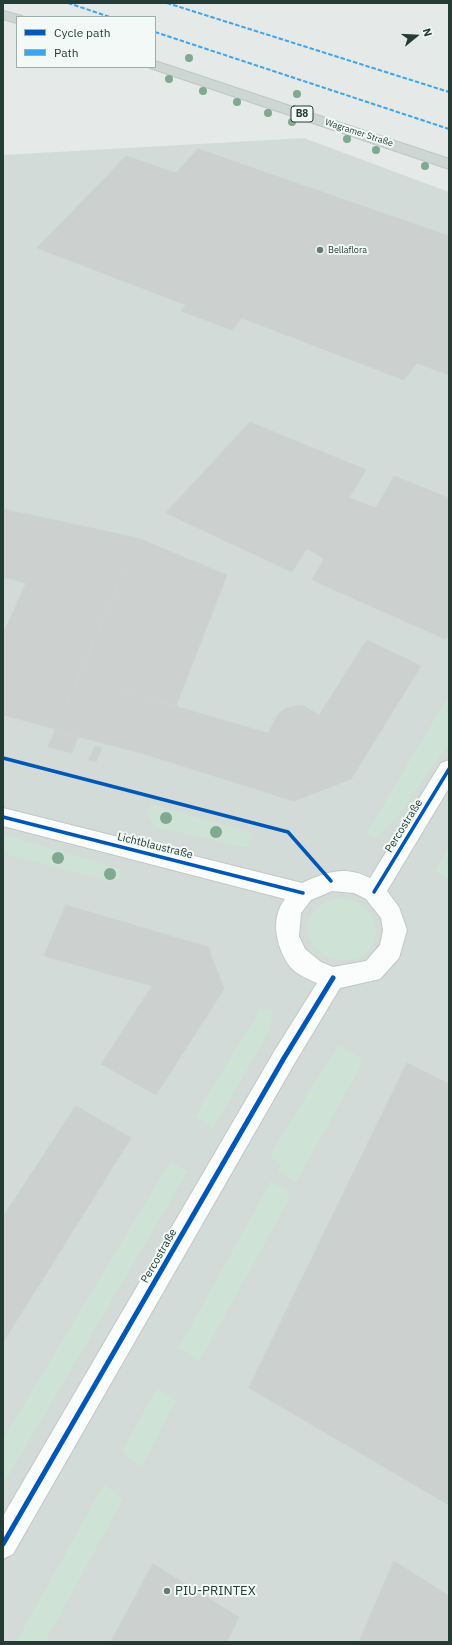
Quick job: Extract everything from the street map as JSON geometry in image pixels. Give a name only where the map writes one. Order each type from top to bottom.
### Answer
[{"type":"main road","points":[[3,14],[16,19]]},
{"type":"main road","name":"Wagramer Straße","points":[[156,65],[449,164]]},
{"type":"street","name":"Percostraße","points":[[374,892],[449,769]]},
{"type":"street","name":"Lichtblaustraße","points":[[3,817],[303,893]]},
{"type":"street","points":[[331,881],[357,884],[374,892],[391,914],[395,930],[391,950],[372,971],[333,978],[313,970],[297,957],[287,936],[290,910],[303,893],[331,881]]},
{"type":"street","name":"Percostraße","points":[[3,1544],[284,1058],[333,978]]},
{"type":"shaded area","points":[[304,138],[449,192],[449,1642],[3,1642],[3,155]]},
{"type":"green space","points":[[449,695],[449,743],[396,819],[376,839],[366,834]]},
{"type":"green space","points":[[151,804],[253,833],[249,848],[155,827],[147,814]]},
{"type":"green space","points":[[3,835],[120,869],[120,878],[112,882],[3,853]]},
{"type":"green space","points":[[449,845],[449,878],[435,871]]},
{"type":"green space","points":[[340,898],[354,901],[365,908],[374,920],[376,927],[376,934],[371,948],[364,956],[357,959],[346,960],[331,958],[319,952],[311,943],[308,932],[308,922],[314,911],[324,903]]},
{"type":"green space","points":[[261,1008],[273,1011],[268,1033],[213,1129],[195,1116]]},
{"type":"green space","points":[[338,1045],[361,1058],[362,1064],[296,1182],[277,1171],[281,1165],[272,1159],[271,1153]]},
{"type":"green space","points":[[170,1162],[188,1171],[3,1485],[3,1439]]},
{"type":"green space","points":[[271,1181],[292,1194],[199,1362],[179,1348]]},
{"type":"green space","points":[[157,1388],[176,1400],[142,1467],[127,1457],[122,1451]]},
{"type":"green space","points":[[104,1484],[123,1499],[45,1642],[16,1642]]},
{"type":"building","points":[[198,149],[449,236],[449,375],[417,363],[404,380],[242,318],[232,330],[181,311],[186,305],[37,248],[126,156],[176,173]]},
{"type":"building","points":[[250,422],[366,470],[349,498],[376,508],[394,476],[449,498],[449,634],[445,639],[312,580],[324,559],[307,548],[292,572],[166,513]]},
{"type":"building","points":[[3,509],[138,538],[56,729],[3,715],[3,634],[26,583],[3,577]]},
{"type":"building","points":[[138,538],[227,575],[176,706],[78,679]]},
{"type":"building","points":[[367,640],[421,666],[351,779],[294,801],[141,753],[164,703],[268,733],[278,714],[286,708],[302,705],[319,715]]},
{"type":"building","points":[[78,679],[164,703],[141,753],[55,731]]},
{"type":"building","points":[[55,731],[78,736],[72,753],[48,747]]},
{"type":"building","points":[[95,746],[102,748],[96,762],[89,760]]},
{"type":"building","points":[[66,905],[208,947],[224,989],[156,1095],[101,1064],[152,986],[44,956]]},
{"type":"building","points":[[407,1063],[449,1084],[449,1505],[249,1388]]},
{"type":"building","points":[[76,1106],[131,1138],[36,1290],[3,1269],[3,1217]]},
{"type":"building","points":[[3,1269],[36,1290],[3,1342]]},
{"type":"building","points":[[394,1561],[449,1596],[449,1642],[359,1642]]},
{"type":"building","name":"PIU-PRINTEX","points":[[153,1564],[239,1617],[227,1642],[111,1642]]},
{"type":"marked path","points":[[68,3],[107,16]]},
{"type":"marked path","points":[[167,3],[449,92]]},
{"type":"marked path","points":[[156,32],[449,129]]},
{"type":"cycle path","points":[[3,758],[288,832],[331,881]]},
{"type":"cycle path","points":[[374,892],[449,769]]},
{"type":"cycle path","points":[[3,817],[303,893]]},
{"type":"cycle path","points":[[3,1544],[284,1058],[333,978]]},
{"type":"place","name":"Bellaflora","points":[[320,250]]},
{"type":"place","name":"PIU-PRINTEX","points":[[167,1591]]}]
